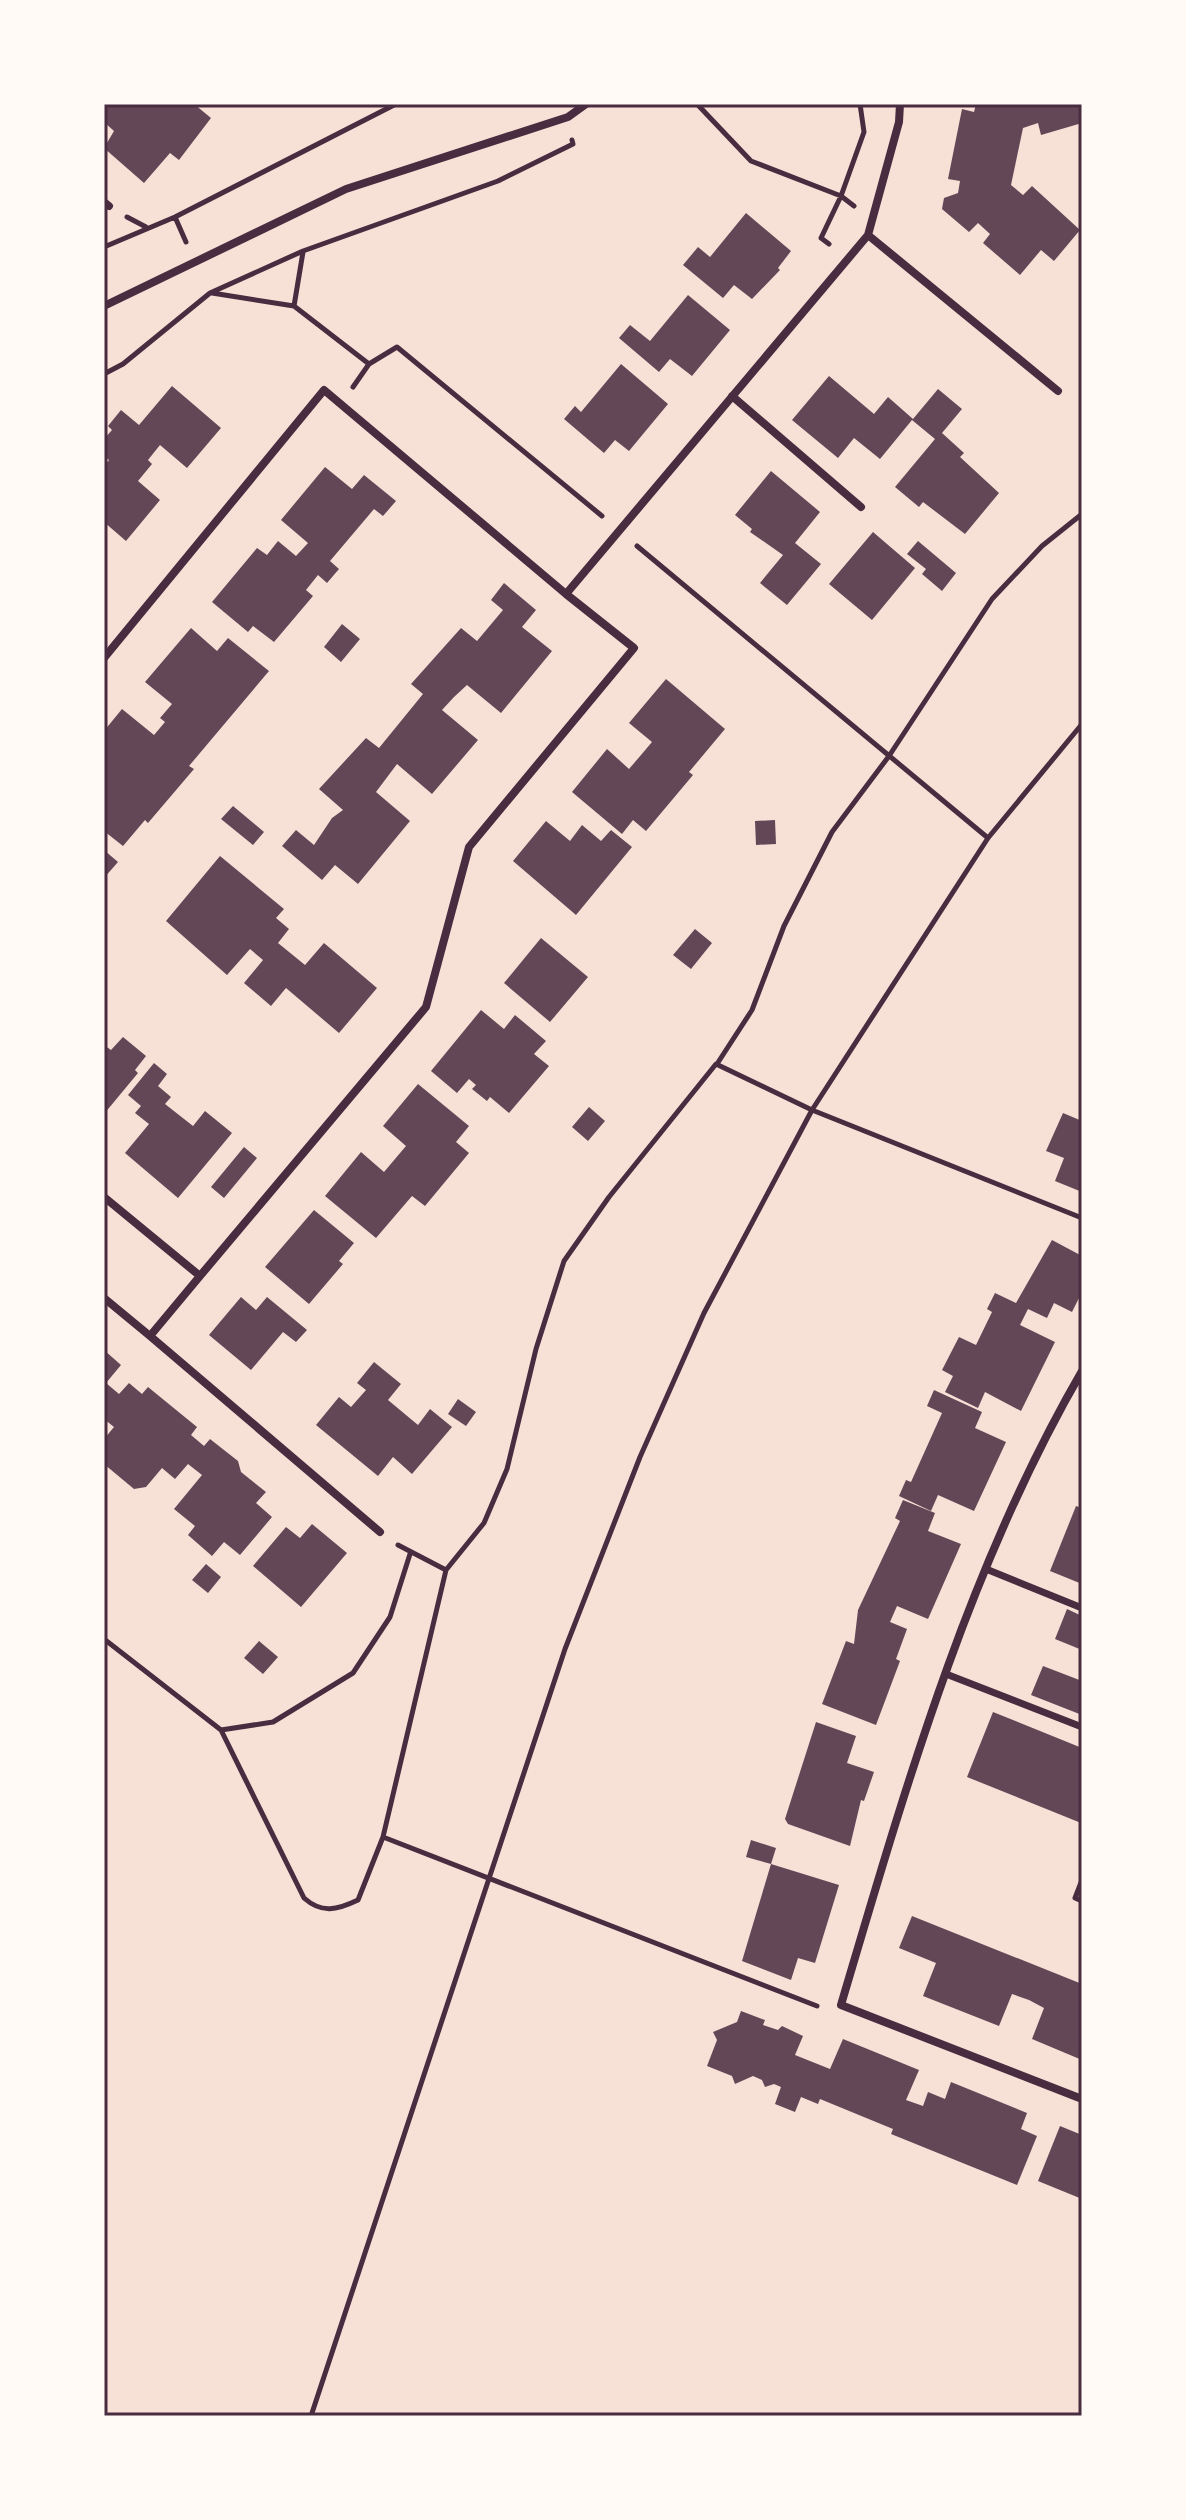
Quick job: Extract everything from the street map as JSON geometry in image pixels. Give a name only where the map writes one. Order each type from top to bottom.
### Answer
[{"type":"street","points":[[104,306],[346,189],[568,117],[586,104]]},
{"type":"street","points":[[566,594],[868,235],[899,122],[900,104]]},
{"type":"street","points":[[868,235],[1058,391]]},
{"type":"street","points":[[104,658],[324,390],[634,648],[469,847],[426,1007],[150,1336]]},
{"type":"street","points":[[732,396],[861,507]]},
{"type":"street","points":[[104,1197],[200,1276]]},
{"type":"street","points":[[104,1298],[380,1532]]},
{"type":"street","points":[[1082,1371],[1057,1415],[986,1569],[946,1674],[886,1854],[841,2005],[1082,2099]]},
{"type":"street","points":[[986,1569],[1082,1608]]},
{"type":"street","points":[[946,1674],[1082,1727]]},
{"type":"path","points":[[104,247],[175,217],[396,104]]},
{"type":"path","points":[[697,104],[751,161],[841,196],[860,210],[868,235]]},
{"type":"path","points":[[848,260],[821,238],[841,196],[864,132],[860,104]]},
{"type":"path","points":[[104,374],[123,364],[210,293],[303,251],[498,181],[573,144],[568,117]]},
{"type":"path","points":[[294,306],[303,251]]},
{"type":"path","points":[[195,260],[210,293]]},
{"type":"path","points":[[210,293],[294,306],[369,364],[340,404]]},
{"type":"path","points":[[104,1639],[221,1730],[304,1898],[314,1908],[336,1910],[358,1900],[383,1837],[446,1570],[484,1523],[507,1469],[536,1349],[564,1261],[609,1197],[716,1064],[752,1010],[784,926],[832,832],[889,756],[992,599],[1042,546],[1082,514]]},
{"type":"path","points":[[311,2416],[565,1649],[640,1457],[704,1313],[812,1110],[988,838],[1082,724]]},
{"type":"path","points":[[889,756],[988,838]]},
{"type":"path","points":[[716,1064],[812,1110],[1082,1218]]},
{"type":"path","points":[[380,1532],[410,1554],[446,1570]]},
{"type":"path","points":[[221,1730],[273,1722],[353,1673],[390,1617],[410,1554]]},
{"type":"path","points":[[383,1837],[488,1875],[826,2010],[841,2005]]},
{"type":"path","points":[[1082,1880],[1075,1898],[1082,1901]]},
{"type":"building","points":[[104,104],[194,104],[211,118],[179,160],[170,153],[144,183],[104,148],[114,131],[104,122]]},
{"type":"building","points":[[976,104],[1082,104],[1082,123],[1041,135],[1038,123],[1023,128],[1011,185],[1023,195],[1032,186],[1080,230],[1054,261],[1041,250],[1020,275],[983,243],[990,234],[978,223],[969,232],[942,209],[944,198],[958,193],[960,181],[948,179],[962,109],[974,112]]},
{"type":"building","points":[[746,213],[791,251],[778,268],[780,270],[752,299],[734,285],[723,298],[683,265],[698,247],[710,257]]},
{"type":"building","points":[[688,295],[730,330],[692,376],[670,359],[659,372],[619,338],[630,325],[650,341]]},
{"type":"building","points":[[621,364],[668,404],[629,451],[615,440],[604,453],[564,419],[575,406],[581,412]]},
{"type":"building","points":[[829,376],[874,414],[888,397],[913,419],[938,389],[962,409],[942,433],[964,453],[960,457],[999,493],[965,534],[923,502],[919,507],[895,487],[935,439],[912,420],[880,459],[854,438],[838,458],[792,420]]},
{"type":"building","points":[[172,386],[221,428],[187,468],[160,445],[148,460],[152,464],[138,481],[160,500],[126,541],[104,522],[104,466],[109,460],[104,456],[104,439],[112,430],[108,426],[121,410],[139,425]]},
{"type":"building","points":[[325,467],[352,489],[364,475],[396,501],[383,516],[374,509],[330,561],[339,569],[327,583],[318,575],[306,590],[313,596],[274,642],[253,626],[248,632],[212,602],[257,548],[267,555],[278,541],[296,556],[308,543],[281,520]]},
{"type":"building","points":[[771,471],[820,512],[795,543],[821,564],[787,605],[760,583],[783,555],[750,532],[752,529],[735,515]]},
{"type":"building","points":[[873,532],[915,568],[872,620],[829,584]]},
{"type":"building","points":[[918,541],[956,573],[942,591],[922,574],[926,569],[907,554]]},
{"type":"building","points":[[504,583],[536,610],[522,627],[552,651],[501,713],[467,685],[454,697],[442,710],[478,740],[432,794],[397,764],[376,792],[410,821],[358,884],[335,865],[322,880],[282,846],[296,830],[314,845],[332,818],[343,810],[319,789],[366,738],[379,748],[423,694],[411,684],[461,628],[477,641],[503,610],[491,600]]},
{"type":"building","points":[[342,624],[360,639],[341,662],[324,647]]},
{"type":"building","points":[[191,628],[217,651],[228,638],[269,671],[189,766],[194,769],[148,823],[145,820],[123,846],[104,831],[104,731],[122,709],[154,735],[165,722],[160,718],[172,704],[145,682]]},
{"type":"building","points":[[666,679],[725,729],[689,772],[693,775],[646,831],[633,820],[622,834],[572,792],[607,749],[629,769],[652,742],[629,723]]},
{"type":"building","points":[[233,806],[264,832],[253,845],[221,819]]},
{"type":"building","points":[[775,820],[776,844],[756,845],[755,821]]},
{"type":"building","points":[[546,821],[570,841],[582,825],[601,841],[611,830],[632,847],[576,915],[513,861]]},
{"type":"building","points":[[104,850],[118,862],[104,878]]},
{"type":"building","points":[[220,856],[284,909],[276,918],[289,929],[278,943],[305,965],[324,943],[377,988],[339,1033],[286,988],[271,1006],[244,983],[263,960],[250,949],[227,975],[166,921]]},
{"type":"building","points":[[695,929],[712,943],[691,969],[673,955]]},
{"type":"building","points":[[541,938],[588,977],[550,1022],[504,983]]},
{"type":"building","points":[[481,1010],[504,1029],[515,1015],[546,1041],[534,1054],[549,1066],[509,1113],[490,1097],[487,1101],[472,1089],[476,1085],[469,1079],[457,1093],[431,1071]]},
{"type":"building","points":[[123,1037],[146,1056],[135,1070],[138,1073],[104,1114],[104,1045],[111,1050]]},
{"type":"building","points":[[154,1063],[167,1074],[158,1086],[171,1097],[165,1104],[193,1126],[205,1111],[232,1133],[178,1198],[125,1153],[149,1124],[135,1113],[141,1106],[128,1095]]},
{"type":"building","points":[[418,1084],[469,1126],[456,1142],[469,1153],[425,1206],[412,1196],[376,1238],[325,1196],[361,1152],[384,1172],[406,1146],[383,1126]]},
{"type":"building","points":[[589,1107],[605,1121],[588,1141],[572,1127]]},
{"type":"building","points":[[1063,1113],[1082,1121],[1082,1192],[1055,1181],[1064,1158],[1046,1151]]},
{"type":"building","points":[[244,1147],[257,1158],[224,1198],[211,1187]]},
{"type":"building","points":[[314,1210],[354,1243],[339,1261],[343,1264],[309,1304],[265,1267]]},
{"type":"building","points":[[1052,1240],[1082,1256],[1082,1292],[1072,1312],[1054,1303],[1047,1318],[1028,1309],[1020,1325],[1055,1342],[1021,1411],[985,1392],[978,1408],[945,1392],[953,1376],[942,1370],[959,1337],[976,1345],[992,1312],[987,1309],[995,1293],[1016,1303]]},
{"type":"building","points":[[241,1297],[256,1310],[267,1297],[307,1330],[296,1342],[283,1332],[251,1370],[209,1335]]},
{"type":"building","points":[[104,1350],[121,1365],[106,1383],[119,1394],[129,1383],[142,1394],[148,1387],[197,1427],[191,1435],[204,1446],[210,1439],[238,1461],[241,1472],[266,1492],[256,1503],[272,1517],[240,1555],[224,1542],[212,1556],[188,1535],[195,1526],[174,1509],[202,1475],[188,1464],[175,1479],[162,1468],[146,1487],[134,1489],[104,1464],[104,1439],[114,1427],[104,1419]]},
{"type":"building","points":[[374,1362],[401,1384],[388,1400],[418,1425],[430,1409],[452,1427],[412,1474],[393,1457],[378,1476],[316,1425],[339,1397],[351,1407],[366,1390],[357,1383]]},
{"type":"building","points":[[934,1390],[982,1412],[975,1428],[1006,1442],[974,1511],[938,1495],[931,1511],[899,1496],[906,1480],[911,1482],[942,1413],[927,1406]]},
{"type":"building","points":[[458,1399],[476,1412],[466,1426],[448,1414]]},
{"type":"building","points":[[903,1500],[935,1513],[928,1531],[961,1544],[928,1619],[897,1606],[890,1622],[907,1629],[896,1659],[900,1661],[876,1725],[822,1704],[846,1641],[854,1644],[858,1610],[900,1521],[895,1518]]},
{"type":"building","points":[[1076,1506],[1082,1508],[1082,1584],[1050,1571]]},
{"type":"building","points":[[312,1524],[347,1553],[301,1607],[253,1566],[286,1527],[300,1538]]},
{"type":"building","points":[[206,1564],[221,1577],[208,1593],[192,1580]]},
{"type":"building","points":[[1067,1609],[1082,1616],[1082,1650],[1055,1639]]},
{"type":"building","points":[[259,1641],[278,1657],[263,1674],[244,1658]]},
{"type":"building","points":[[1043,1666],[1082,1681],[1082,1715],[1031,1695]]},
{"type":"building","points":[[993,1712],[1082,1748],[1081,1823],[967,1777]]},
{"type":"building","points":[[816,1722],[856,1736],[847,1763],[874,1772],[864,1801],[861,1800],[850,1846],[788,1824],[785,1819]]},
{"type":"building","points":[[751,1840],[776,1848],[771,1864],[746,1857]]},
{"type":"building","points":[[771,1864],[839,1885],[815,1963],[798,1958],[791,1980],[742,1961]]},
{"type":"building","points":[[912,1916],[1082,1984],[1082,2060],[1032,2039],[1044,2008],[1029,2000],[1012,1994],[999,2026],[923,1996],[936,1963],[899,1948]]},
{"type":"building","points":[[741,2011],[765,2020],[763,2025],[778,2030],[782,2026],[803,2036],[795,2055],[830,2069],[843,2039],[919,2070],[906,2100],[923,2106],[928,2092],[945,2099],[951,2082],[1027,2113],[1021,2129],[1037,2136],[1017,2185],[891,2134],[893,2129],[820,2099],[818,2104],[801,2097],[795,2112],[775,2104],[781,2087],[774,2084],[765,2087],[762,2080],[753,2076],[735,2084],[732,2076],[707,2066],[717,2040],[713,2032],[737,2022]]},
{"type":"building","points":[[1060,2126],[1082,2135],[1082,2199],[1038,2181]]}]
